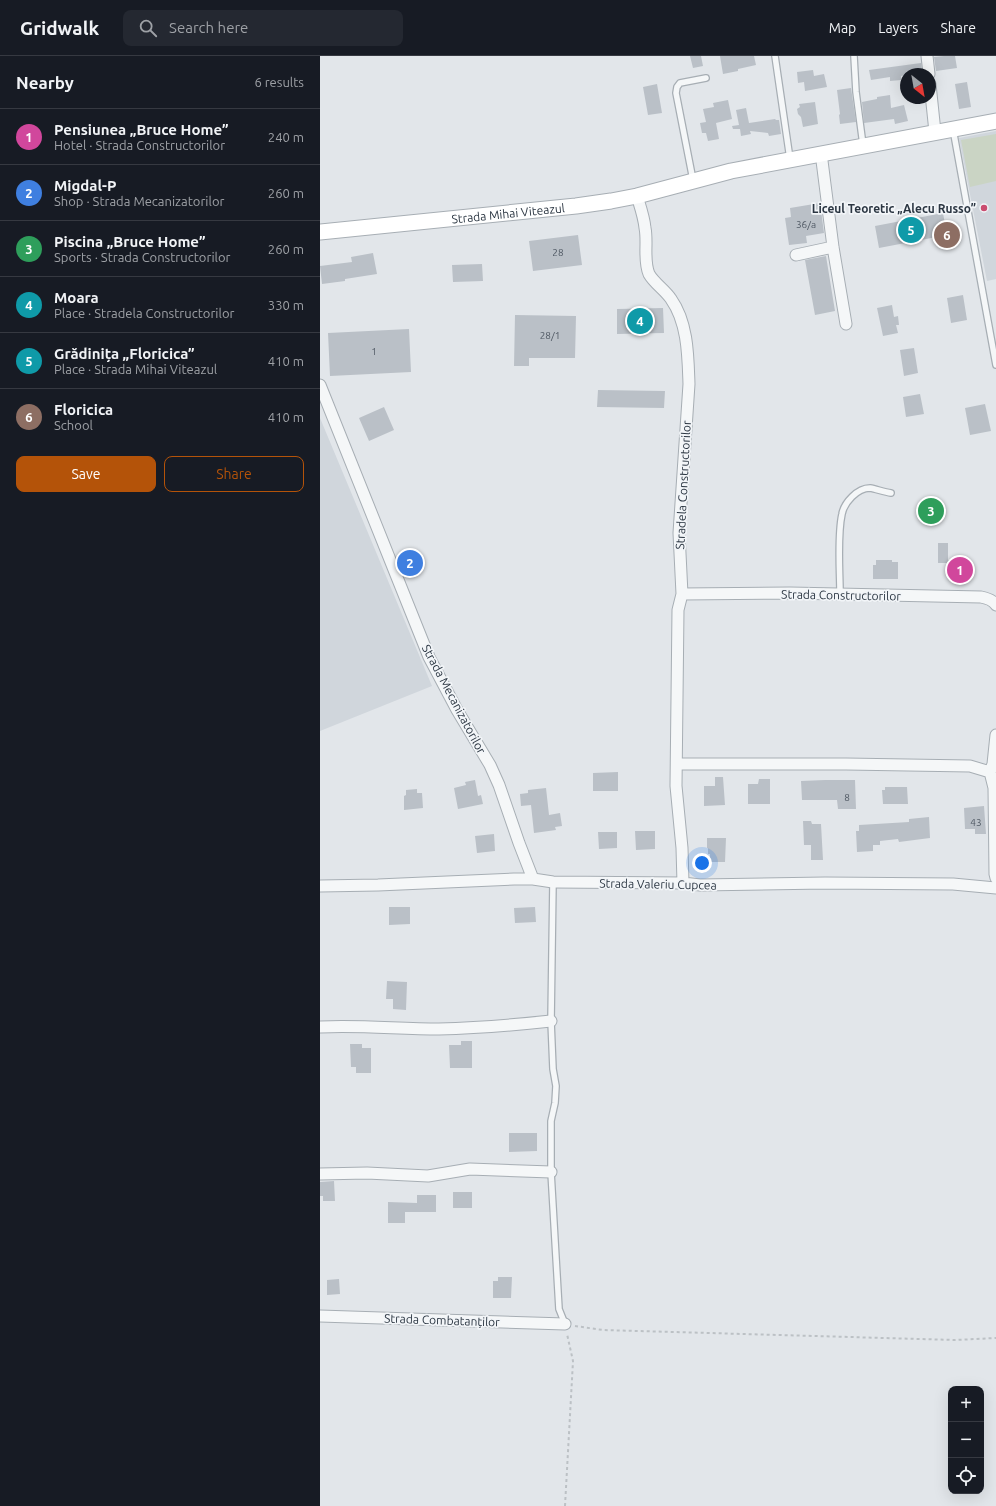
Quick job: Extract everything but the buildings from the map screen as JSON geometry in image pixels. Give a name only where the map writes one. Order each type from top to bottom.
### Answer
[{"type":"street","points":[[927,56],[928,68]]},
{"type":"street","points":[[932,104],[935,132]]},
{"type":"street","name":"Strada Mihai Viteazul","points":[[320,232],[576,206],[611,201],[637,196],[693,180],[790,159],[996,121]]},
{"type":"street","points":[[821,153],[833,247],[846,324]]},
{"type":"street","name":"Stradela Constructorilor","points":[[637,196],[646,229],[647,266],[650,274],[671,298],[678,310],[686,341],[688,384],[679,533],[682,594],[678,610],[676,786],[682,848],[683,883]]},
{"type":"street","points":[[796,254],[833,247]]},
{"type":"street","name":"Strada Mecanizatorilor","points":[[320,385],[429,657],[457,710],[490,765],[499,785],[519,844],[533,879]]},
{"type":"street","name":"Strada Constructorilor","points":[[682,594],[840,594],[981,597],[989,599],[995,603],[996,606]]},
{"type":"street","points":[[996,735],[993,764],[990,772],[994,788],[996,878]]},
{"type":"street","points":[[677,764],[970,766],[990,772]]},
{"type":"street","name":"Strada Valeriu Cupcea","points":[[320,886],[533,879],[553,882],[683,883],[700,885],[825,883],[953,884],[996,888]]},
{"type":"street","points":[[320,1027],[368,1026],[438,1029],[551,1022]]},
{"type":"street","points":[[320,1174],[367,1173],[428,1176],[470,1169],[551,1172]]},
{"type":"street","name":"Strada Combatanților","points":[[320,1316],[565,1324]]},
{"type":"lane","points":[[775,56],[790,159]]},
{"type":"lane","points":[[854,56],[856,92],[863,145]]},
{"type":"lane","points":[[693,180],[676,93],[677,87],[680,83],[706,78]]},
{"type":"lane","points":[[953,128],[996,365]]},
{"type":"lane","points":[[840,594],[842,513],[846,505],[858,492],[869,488],[891,494]]},
{"type":"lane","points":[[553,882],[551,1022],[556,1102],[551,1121],[551,1172],[559,1309],[565,1324]]},
{"type":"path","points":[[565,1506],[572,1361],[565,1324],[611,1330],[955,1340],[996,1338]]},
{"type":"shaded area","name":"Liceul Teoretic „Alecu Russo”","points":[[996,131],[996,279],[987,281],[959,138]]},
{"type":"shaded area","points":[[320,418],[432,686],[320,731]]},
{"type":"green space","points":[[996,134],[996,181],[970,187],[961,140]]},
{"type":"place","name":"Liceul Teoretic „Alecu Russo”","points":[[984,208]]},
{"type":"place","name":"Grădinița „Floricica”","points":[[911,230]]},
{"type":"place","name":"Floricica","points":[[947,235]]},
{"type":"place","name":"Moara","points":[[640,321]]},
{"type":"place","name":"Piscina „Bruce Home”","points":[[931,511]]},
{"type":"place","name":"Migdal-P","points":[[410,563]]},
{"type":"place","name":"Pensiunea „Bruce Home”","points":[[960,570]]}]
